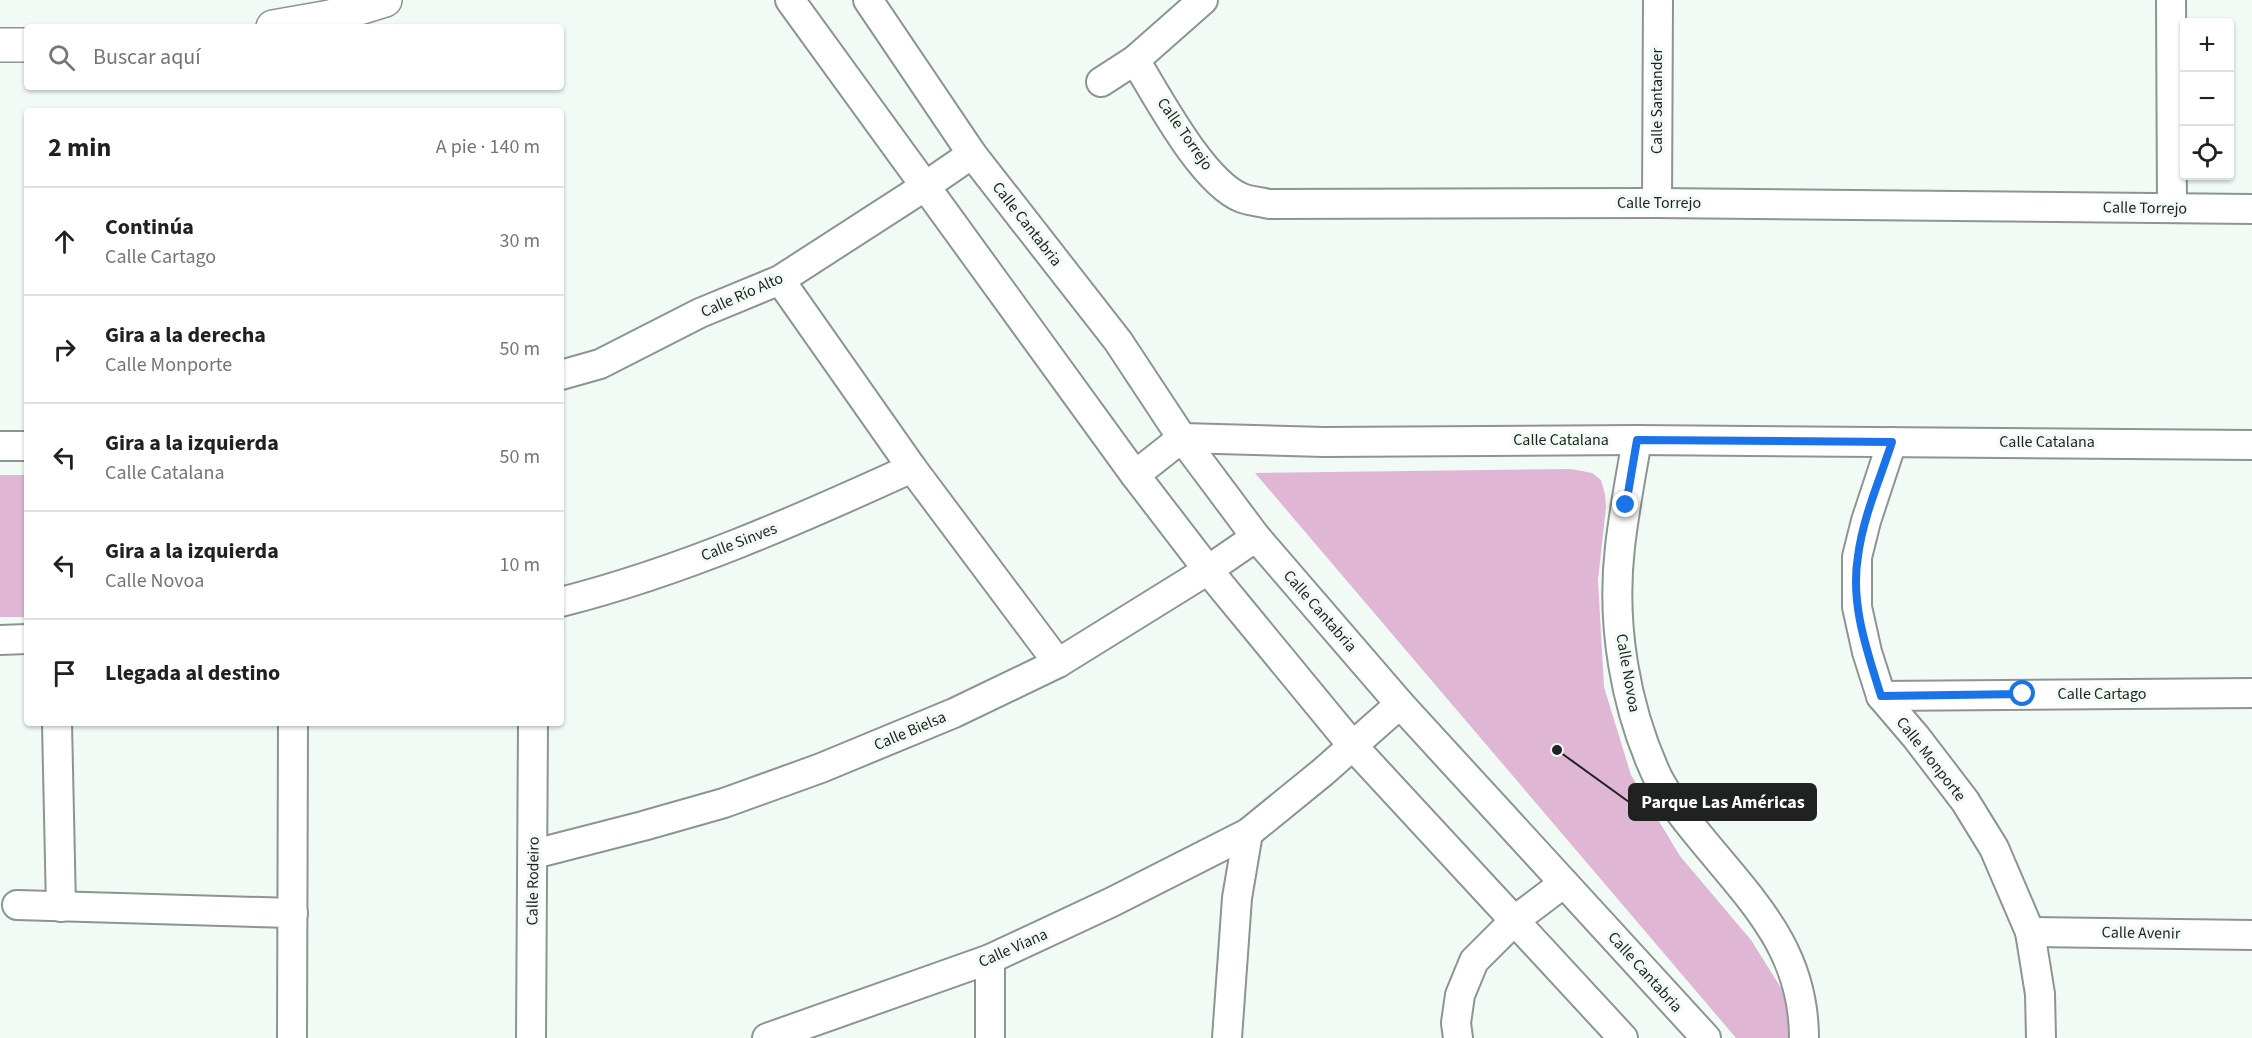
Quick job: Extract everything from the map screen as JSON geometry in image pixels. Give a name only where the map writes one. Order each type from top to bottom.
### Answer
[{"type":"street","points":[[282,24],[330,9],[386,0]]},
{"type":"street","points":[[790,0],[1135,475],[1208,570],[1352,745],[1623,1038]]},
{"type":"street","name":"Calle Cantabria","points":[[868,0],[972,154],[1118,341],[1182,438],[1256,537],[1400,704],[1706,1038]]},
{"type":"street","points":[[1101,82],[1135,60],[1203,0]]},
{"type":"street","name":"Calle Santander","points":[[1657,203],[1658,0]]},
{"type":"street","points":[[2171,0],[2172,208]]},
{"type":"street","points":[[0,45],[24,45]]},
{"type":"street","name":"Calle Torrejo","points":[[1135,60],[1196,156],[1220,183],[1241,198],[1269,204],[1657,203],[2252,209]]},
{"type":"street","name":"Calle Río Alto","points":[[564,374],[600,364],[700,313],[780,280],[972,154]]},
{"type":"street","points":[[780,280],[912,468],[1058,663]]},
{"type":"street","points":[[1135,475],[1182,438]]},
{"type":"street","name":"Calle Catalana","points":[[1182,438],[1324,442],[1637,440],[2252,445]]},
{"type":"street","name":"Calle Novoa","points":[[1637,440],[1620,549],[1618,585],[1626,683],[1638,728],[1659,779],[1685,819],[1768,921],[1783,946],[1801,1001],[1804,1038]]},
{"type":"street","name":"Calle Monporte","points":[[1892,442],[1866,521],[1857,557],[1857,607],[1867,652],[1881,696],[1965,801],[1994,848],[2030,932],[2040,994],[2041,1038]]},
{"type":"street","points":[[0,446],[24,446]]},
{"type":"street","name":"Calle Sinves","points":[[564,601],[665,571],[799,519],[912,468]]},
{"type":"street","name":"Calle Bielsa","points":[[534,854],[724,803],[821,768],[954,713],[1058,663],[1208,570],[1256,537]]},
{"type":"street","points":[[0,640],[24,639]]},
{"type":"street","name":"Calle Cartago","points":[[1881,696],[2252,693]]},
{"type":"street","name":"Calle Viana","points":[[766,1038],[990,959],[1112,902],[1248,833],[1323,772],[1400,704]]},
{"type":"street","points":[[57,726],[61,907]]},
{"type":"street","points":[[292,1038],[293,726]]},
{"type":"street","name":"Calle Rodeiro","points":[[531,1038],[534,854],[533,726]]},
{"type":"street","points":[[1227,1038],[1237,898],[1248,833]]},
{"type":"street","points":[[1458,1038],[1456,1023],[1460,995],[1474,961],[1515,920],[1564,883]]},
{"type":"street","points":[[17,905],[293,913]]},
{"type":"street","name":"Calle Avenir","points":[[2030,932],[2252,935]]},
{"type":"street","points":[[990,959],[990,1038]]},
{"type":"shaded area","points":[[1571,469],[1592,473],[1601,480],[1605,494],[1606,507],[1598,580],[1604,687],[1631,775],[1680,856],[1751,940],[1783,991],[1794,1038],[1736,1038],[1255,473]]},
{"type":"shaded area","points":[[0,475],[24,475],[24,617],[0,617]]},
{"type":"place","name":"Parque Las Américas","points":[[1557,750]]},
{"type":"route","points":[[1626,505],[1637,440],[1892,442],[1866,521],[1857,557],[1857,607],[1867,652],[1881,696],[2023,694]]}]
